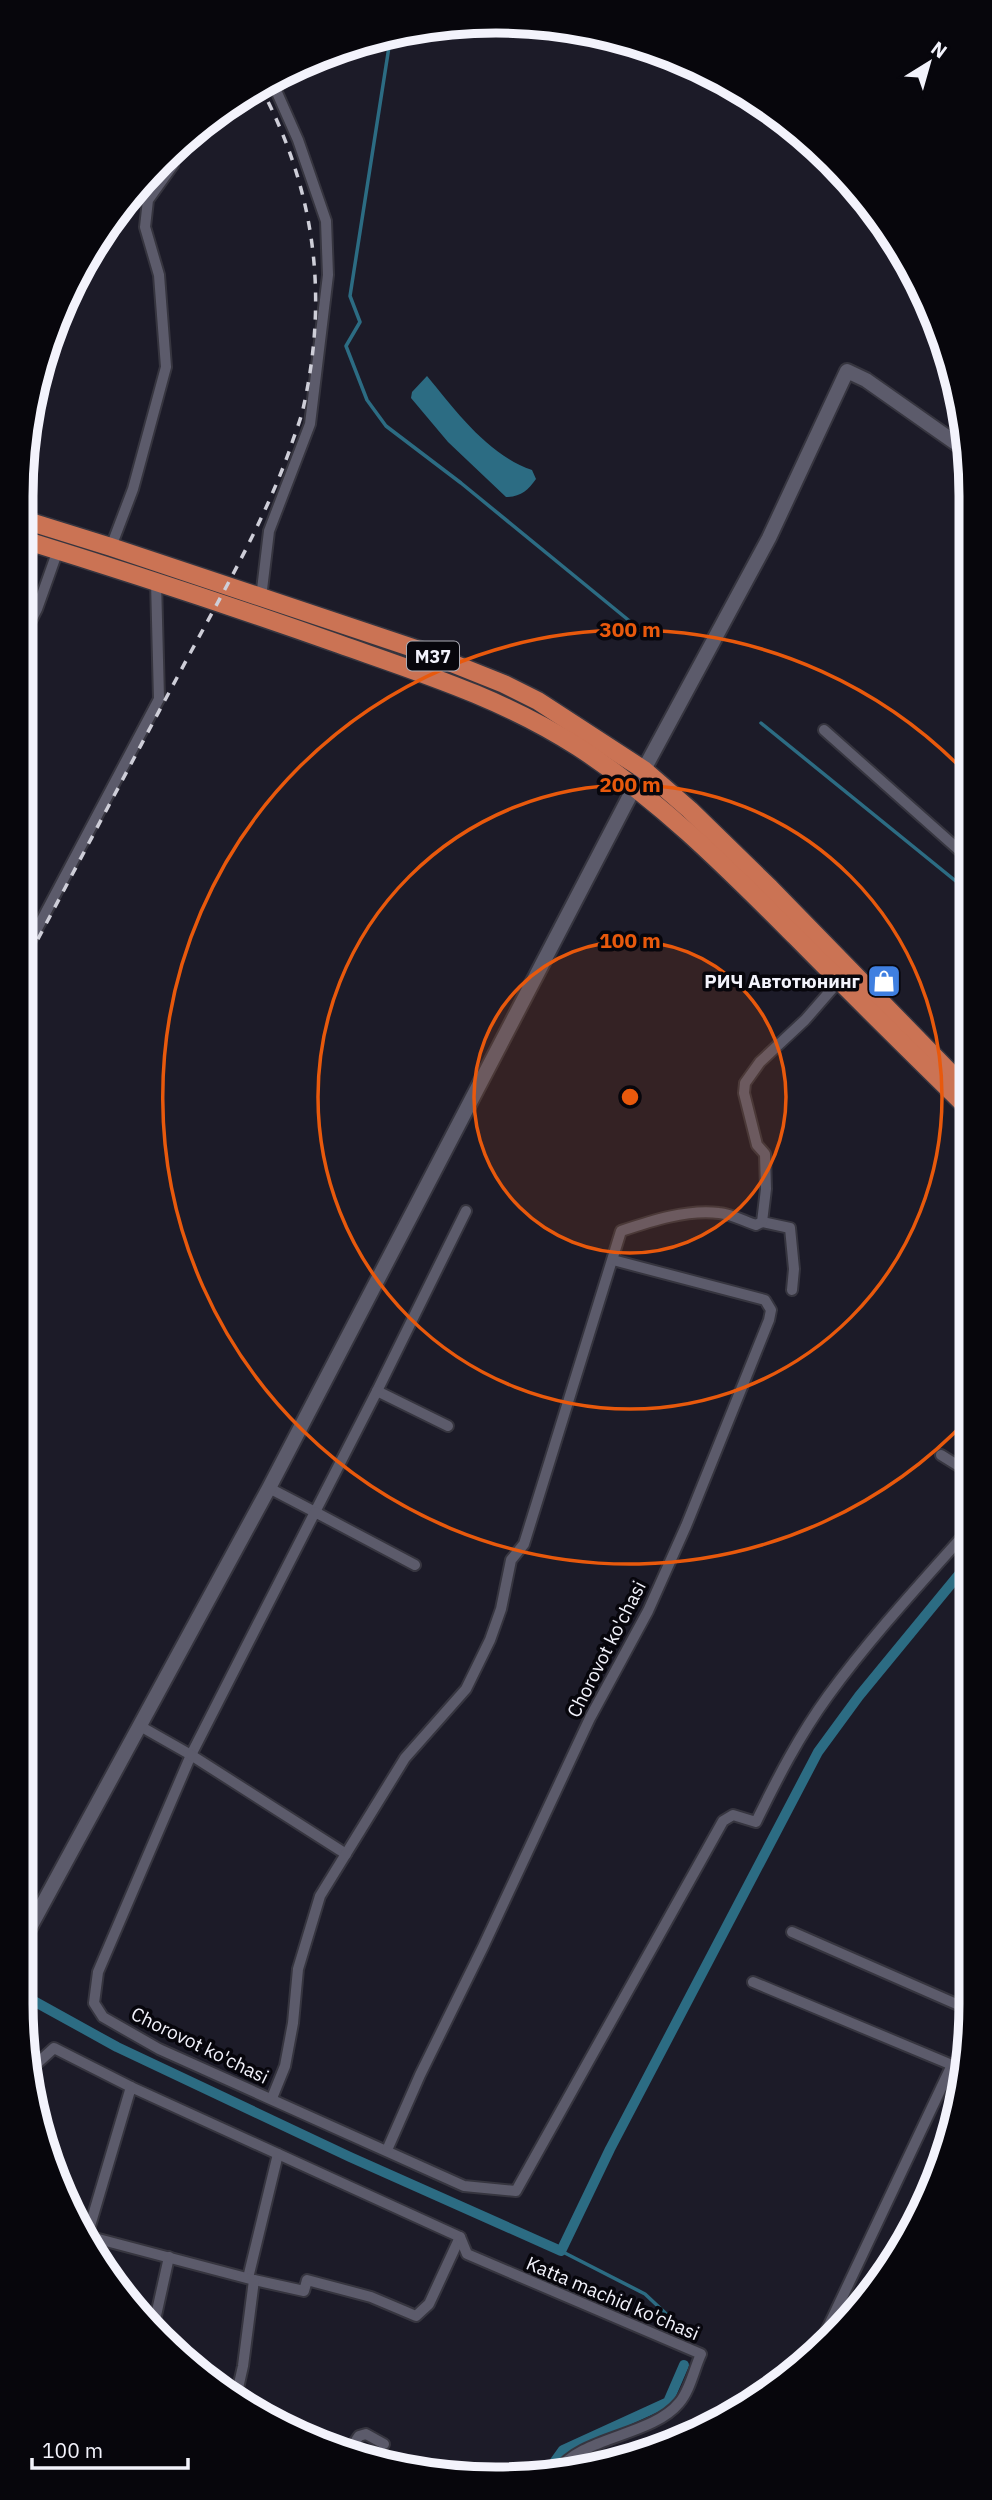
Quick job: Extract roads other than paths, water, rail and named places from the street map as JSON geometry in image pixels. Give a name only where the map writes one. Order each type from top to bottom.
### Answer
[{"type":"highway","name":"M37","points":[[33,523],[419,650],[504,684],[538,701],[644,771],[690,810],[959,1081]]},
{"type":"highway","name":"M37","points":[[33,543],[156,581],[445,680],[501,704],[553,731],[635,786],[665,810],[719,860],[959,1099]]},
{"type":"street","points":[[261,598],[269,531],[310,424],[328,275],[326,221],[298,140],[276,89]]},
{"type":"street","points":[[111,547],[133,489],[166,367],[159,275],[145,227],[148,200],[173,166]]},
{"type":"street","points":[[33,1922],[269,1488],[635,786],[769,538],[847,371],[866,380],[956,443]]},
{"type":"street","points":[[33,616],[58,550]]},
{"type":"street","points":[[33,936],[159,699],[156,581]]},
{"type":"street","points":[[824,730],[959,850]]},
{"type":"street","points":[[792,1290],[794,1269],[790,1228],[762,1222],[766,1189],[765,1154],[757,1145],[744,1093],[745,1083],[760,1062],[805,1020],[839,981]]},
{"type":"street","name":"Chorovot ko'chasi","points":[[466,1211],[191,1755],[98,1972],[94,2003],[103,2017],[159,2049],[464,2186],[516,2191],[723,1821],[733,1815],[756,1822],[799,1740],[828,1696],[959,1541]]},
{"type":"street","name":"Chorovot ko'chasi","points":[[272,2098],[285,2066],[293,2023],[298,1969],[320,1896],[405,1758],[466,1689],[489,1640],[501,1609],[511,1560],[524,1544],[621,1231],[657,1219],[709,1212],[723,1213],[756,1225],[762,1222]]},
{"type":"street","name":"Chorovot ko'chasi","points":[[387,2150],[590,1718],[648,1611],[686,1526],[769,1320],[771,1310],[765,1300],[613,1261]]},
{"type":"street","points":[[377,1391],[448,1426]]},
{"type":"street","points":[[941,1455],[959,1466]]},
{"type":"street","points":[[269,1488],[415,1565]]},
{"type":"street","points":[[140,1726],[191,1755],[345,1854]]},
{"type":"street","points":[[792,1932],[959,2005]]},
{"type":"street","points":[[753,1982],[952,2065],[829,2324]]},
{"type":"street","name":"Katta machid ko'chasi","points":[[37,2064],[54,2048],[131,2087],[460,2236],[467,2254],[701,2354],[681,2401],[670,2412],[640,2428],[583,2451],[567,2461]]},
{"type":"street","points":[[91,2227],[131,2087]]},
{"type":"street","points":[[238,2388],[243,2366],[251,2279],[278,2154]]},
{"type":"street","points":[[97,2238],[304,2291],[307,2280],[371,2298],[416,2316],[429,2304],[460,2236]]},
{"type":"street","points":[[156,2317],[169,2257]]},
{"type":"street","points":[[354,2444],[359,2436],[366,2434],[384,2444]]},
{"type":"water","points":[[427,376],[487,443],[516,463],[532,470],[536,479],[527,490],[516,496],[506,497],[448,442],[411,398],[412,392]]},
{"type":"waterway","points":[[389,46],[350,296],[360,322],[346,346],[367,400],[386,426],[461,483],[632,623]]},
{"type":"waterway","points":[[761,723],[959,884]]},
{"type":"waterway","points":[[33,2001],[117,2047],[350,2157],[561,2251],[610,2149],[818,1752],[859,1696],[959,1574]]},
{"type":"waterway","points":[[561,2251],[645,2294],[677,2324]]},
{"type":"waterway","points":[[554,2463],[563,2450],[668,2402],[684,2365]]},
{"type":"railway","points":[[33,948],[253,535],[279,478],[302,414],[311,367],[315,325],[312,243],[294,164],[265,95]]},
{"type":"place","name":"РИЧ Автотюнинг","points":[[884,981]]}]
